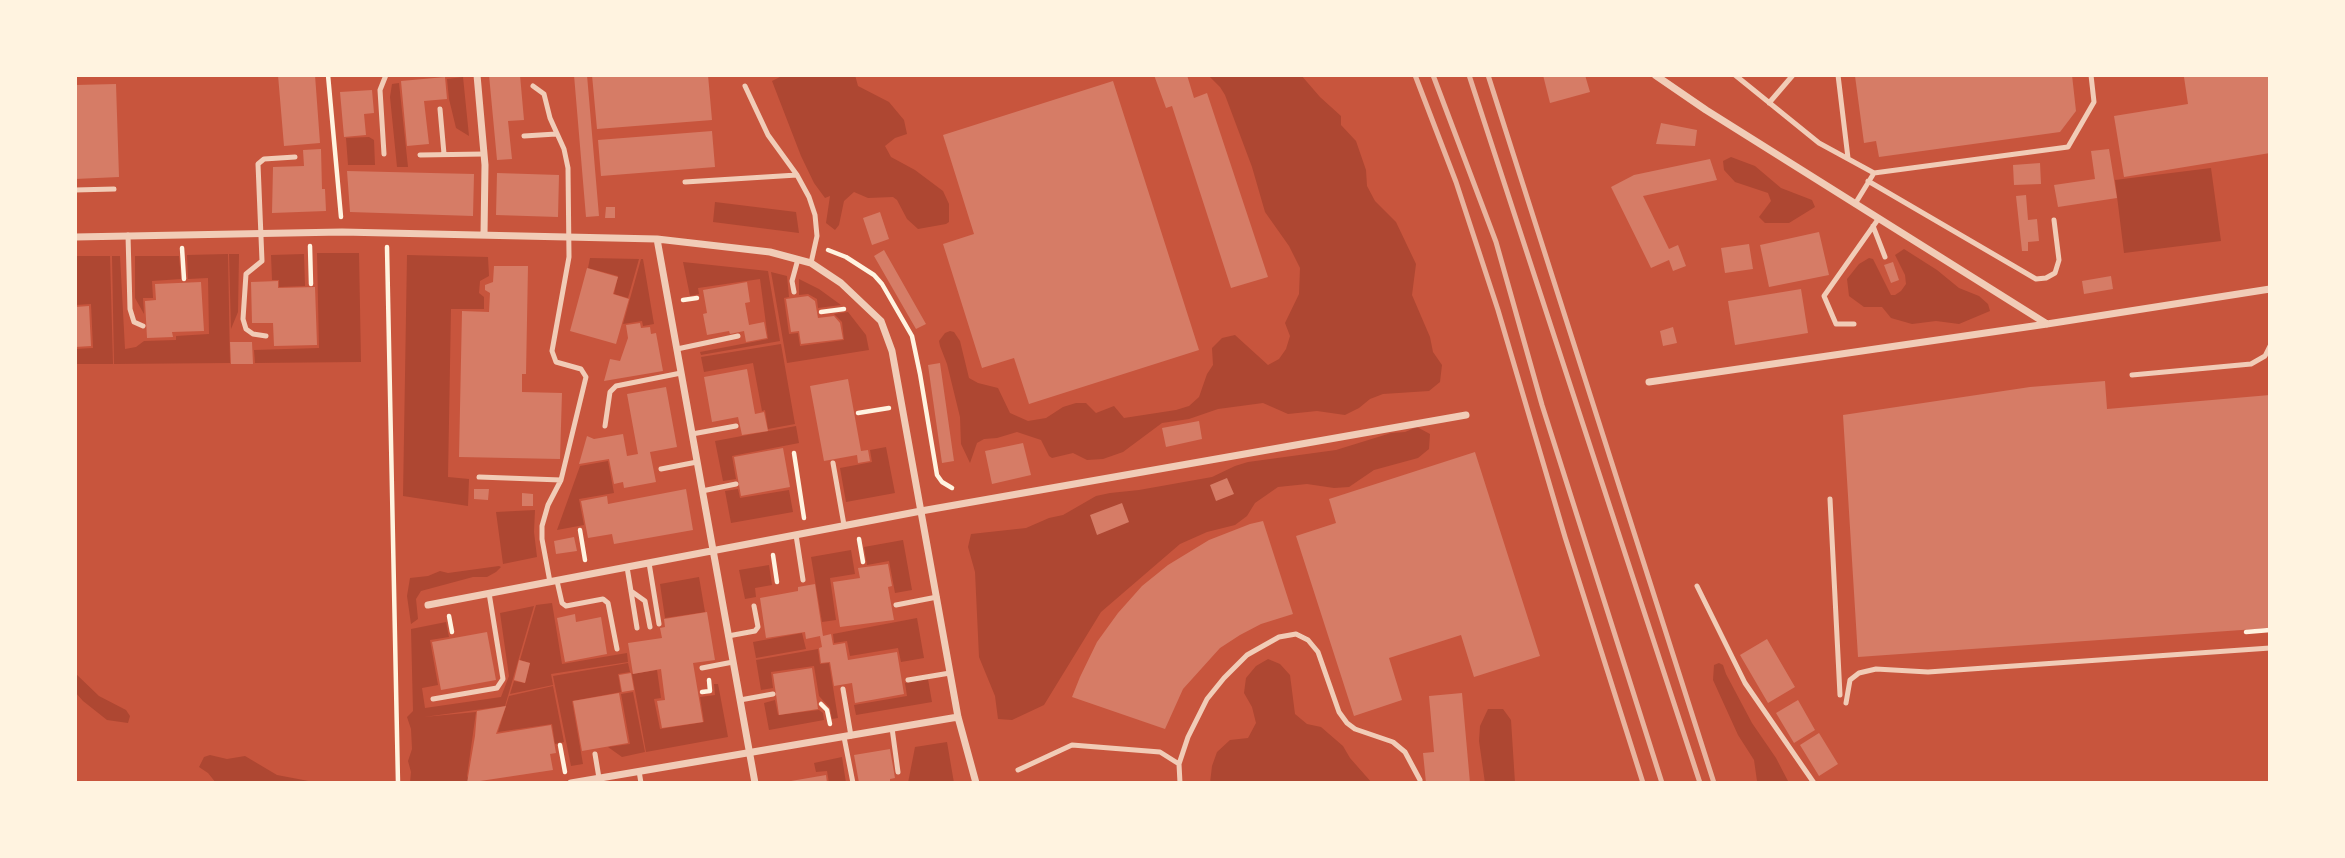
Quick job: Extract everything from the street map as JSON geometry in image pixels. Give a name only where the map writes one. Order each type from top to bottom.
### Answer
[{"type":"street","points":[[477,75],[484,154],[484,235]]},
{"type":"street","points":[[1655,75],[1727,124],[2047,324]]},
{"type":"street","points":[[75,237],[387,232],[657,239],[770,252],[811,263],[849,290],[881,321],[891,351],[958,717],[976,783]]},
{"type":"street","points":[[657,239],[755,783]]},
{"type":"street","points":[[1649,382],[2270,289]]},
{"type":"street","points":[[428,605],[844,525],[1466,415]]},
{"type":"street","points":[[576,782],[958,717]]},
{"type":"lane","points":[[384,154],[380,90],[386,75]]},
{"type":"lane","points":[[1735,75],[1819,143],[1874,173],[2068,147],[2094,102],[2091,75]]},
{"type":"lane","points":[[1769,103],[1793,75]]},
{"type":"lane","points":[[1838,75],[1848,158]]},
{"type":"lane","points":[[533,86],[544,94],[568,168],[569,257],[552,351],[556,362],[581,369],[586,377],[561,480],[548,505],[542,526],[542,539],[562,603],[566,606],[603,599],[608,603],[617,649]]},
{"type":"lane","points":[[745,86],[768,135],[797,175],[809,197],[815,215],[817,236],[811,263]]},
{"type":"lane","points":[[440,109],[444,154]]},
{"type":"lane","points":[[524,136],[556,134]]},
{"type":"lane","points":[[420,155],[484,154]]},
{"type":"lane","points":[[266,336],[246,330],[243,319],[246,274],[262,261],[258,164],[264,159],[295,157]]},
{"type":"lane","points":[[1855,204],[1874,173]]},
{"type":"lane","points":[[685,183],[797,175]]},
{"type":"lane","points":[[1868,181],[2036,279],[2055,273],[2059,260],[2054,220]]},
{"type":"lane","points":[[75,190],[114,189]]},
{"type":"lane","points":[[1854,324],[1836,324],[1824,296],[1878,218]]},
{"type":"lane","points":[[1873,226],[1885,257]]},
{"type":"lane","points":[[128,235],[130,309],[134,322],[143,326]]},
{"type":"lane","points":[[794,292],[792,281],[798,259]]},
{"type":"lane","points":[[677,349],[738,336]]},
{"type":"lane","points":[[2132,375],[2251,364],[2265,356],[2270,346]]},
{"type":"lane","points":[[605,426],[610,392],[616,386],[681,373]]},
{"type":"lane","points":[[692,434],[736,426]]},
{"type":"lane","points":[[661,469],[697,462]]},
{"type":"lane","points":[[833,463],[844,525]]},
{"type":"lane","points":[[479,477],[561,480]]},
{"type":"lane","points":[[702,491],[736,484]]},
{"type":"lane","points":[[1830,499],[1840,695]]},
{"type":"lane","points":[[796,535],[803,580]]},
{"type":"lane","points":[[649,563],[659,624]]},
{"type":"lane","points":[[627,567],[637,628]]},
{"type":"lane","points":[[1697,586],[1745,683],[1814,783]]},
{"type":"lane","points":[[631,591],[645,601],[650,627]]},
{"type":"lane","points":[[433,699],[497,688],[503,679],[489,593]]},
{"type":"lane","points":[[896,605],[937,597]]},
{"type":"lane","points":[[728,636],[755,631],[758,627],[754,606]]},
{"type":"lane","points":[[1180,783],[1179,764],[1188,737],[1207,699],[1247,655],[1279,638],[1296,634],[1308,640],[1318,652],[1339,712],[1347,723],[1355,729],[1393,742],[1405,752],[1420,780]]},
{"type":"lane","points":[[1846,703],[1850,680],[1859,673],[1876,669],[1928,672],[2270,648]]},
{"type":"lane","points":[[702,668],[733,662]]},
{"type":"lane","points":[[908,680],[950,673]]},
{"type":"lane","points":[[843,689],[853,783]]},
{"type":"lane","points":[[740,699],[773,694]]},
{"type":"lane","points":[[892,728],[898,772]]},
{"type":"lane","points":[[1018,770],[1072,745],[1160,752],[1179,764]]},
{"type":"lane","points":[[594,754],[599,778]]},
{"type":"lane","points":[[639,771],[641,783]]},
{"type":"path","points":[[328,75],[342,232]]},
{"type":"path","points":[[309,232],[311,284]]},
{"type":"path","points":[[387,232],[398,783]]},
{"type":"path","points":[[182,235],[184,279]]},
{"type":"path","points":[[815,244],[846,257],[874,275],[912,335],[937,475],[952,488]]},
{"type":"path","points":[[859,413],[901,405]]},
{"type":"path","points":[[794,453],[807,533]]},
{"type":"path","points":[[856,523],[863,562]]},
{"type":"path","points":[[580,530],[588,575]]},
{"type":"path","points":[[771,540],[777,582]]},
{"type":"path","points":[[702,692],[710,691],[709,680]]},
{"type":"path","points":[[560,745],[565,775]]},
{"type":"shaded area","points":[[779,75],[855,75],[858,86],[889,102],[904,120],[907,134],[895,138],[885,146],[891,157],[915,170],[943,191],[949,204],[949,222],[918,229],[907,219],[893,197],[868,198],[854,192],[844,201],[839,225],[835,230],[826,223],[830,196],[825,198],[814,183],[801,156],[772,81],[780,77]]},
{"type":"shaded area","points":[[1208,75],[1301,75],[1341,116],[1341,125],[1356,141],[1366,170],[1367,186],[1375,201],[1396,222],[1416,264],[1412,295],[1430,337],[1433,352],[1442,365],[1440,382],[1429,391],[1383,394],[1345,415],[1317,411],[1288,414],[1263,403],[1218,409],[1189,419],[1162,423],[1123,452],[1103,459],[1087,460],[1073,453],[1052,458],[1041,440],[1017,432],[977,443],[970,463],[961,444],[960,417],[939,341],[950,331],[954,332],[960,341],[969,378],[998,388],[1010,413],[1028,421],[1046,418],[1063,407],[1076,403],[1086,403],[1096,413],[1114,406],[1124,418],[1176,410],[1189,406],[1199,397],[1213,365],[1212,348],[1222,338],[1235,335],[1268,365],[1279,359],[1286,349],[1290,336],[1285,323],[1299,294],[1300,268],[1289,246],[1265,212],[1252,167],[1225,95]]},
{"type":"shaded area","points":[[463,77],[469,136],[456,128],[449,99],[447,79]]},
{"type":"shaded area","points":[[399,83],[408,167],[397,167],[390,97],[392,84]]},
{"type":"shaded area","points":[[369,137],[374,140],[375,165],[348,165],[346,138]]},
{"type":"shaded area","points":[[1731,157],[1755,166],[1781,188],[1812,200],[1815,207],[1789,223],[1765,223],[1759,217],[1771,201],[1768,193],[1735,182],[1724,170],[1723,161]]},
{"type":"shaded area","points":[[2211,168],[2221,241],[2124,253],[2115,180]]},
{"type":"shaded area","points":[[715,202],[796,212],[799,233],[713,222]]},
{"type":"shaded area","points":[[1904,249],[1959,288],[1979,296],[1988,304],[1990,311],[1959,324],[1936,321],[1912,324],[1891,318],[1882,307],[1864,307],[1849,296],[1847,279],[1859,264],[1869,258],[1873,259],[1891,295],[1901,291],[1906,284],[1905,275],[1895,255]]},
{"type":"shaded area","points":[[317,253],[359,253],[361,362],[255,363],[254,350],[319,348]]},
{"type":"shaded area","points":[[228,254],[230,363],[114,364],[112,256],[120,256],[125,349],[136,347],[144,341],[176,340],[176,336],[209,334],[208,278],[188,279],[187,255]]},
{"type":"shaded area","points":[[229,254],[239,254],[238,312],[231,329]]},
{"type":"shaded area","points":[[304,254],[305,286],[279,287],[279,280],[272,280],[271,255]]},
{"type":"shaded area","points":[[407,255],[488,257],[489,276],[480,281],[479,293],[484,297],[484,309],[451,309],[448,477],[469,479],[468,506],[403,496]]},
{"type":"shaded area","points":[[75,256],[110,256],[113,364],[75,364],[75,349],[93,348],[91,304],[75,305]]},
{"type":"shaded area","points":[[135,256],[179,256],[181,279],[152,281],[153,298],[143,298],[144,314],[135,298]]},
{"type":"shaded area","points":[[590,258],[639,259],[628,298],[614,294],[618,276],[588,268]]},
{"type":"shaded area","points":[[641,259],[654,324],[643,326],[642,321],[623,324]]},
{"type":"shaded area","points":[[683,262],[768,271],[780,341],[701,355],[700,352],[768,339],[760,279],[698,288],[699,294],[690,296]]},
{"type":"shaded area","points":[[771,272],[787,276],[789,297],[784,298],[789,334],[798,333],[800,346],[844,340],[842,322],[834,314],[848,312],[866,335],[869,350],[787,363]]},
{"type":"shaded area","points":[[799,279],[841,305],[818,308],[817,299],[808,294],[799,295]]},
{"type":"shaded area","points":[[781,344],[795,424],[768,429],[753,363],[704,372],[701,357]]},
{"type":"shaded area","points":[[796,426],[799,443],[732,456],[736,479],[723,481],[715,441]]},
{"type":"shaded area","points":[[1417,427],[1430,434],[1429,449],[1418,458],[1374,470],[1349,487],[1307,484],[1278,487],[1255,503],[1247,516],[1235,525],[1207,532],[1180,544],[1101,612],[1044,705],[1012,720],[998,719],[995,696],[979,657],[975,572],[968,547],[971,534],[1026,528],[1063,515],[1096,496],[1212,477],[1248,462],[1336,450]]},
{"type":"shaded area","points":[[886,447],[895,493],[846,502],[840,468],[872,462],[870,450]]},
{"type":"shaded area","points":[[608,461],[614,493],[579,499],[584,525],[557,530],[580,466]]},
{"type":"shaded area","points":[[738,489],[740,498],[789,490],[793,512],[731,523],[725,491]]},
{"type":"shaded area","points":[[535,510],[537,557],[503,564],[496,512]]},
{"type":"shaded area","points":[[903,540],[912,590],[895,593],[889,561],[867,565],[864,547]]},
{"type":"shaded area","points":[[851,550],[855,574],[830,578],[836,620],[822,622],[811,557]]},
{"type":"shaded area","points":[[769,565],[772,585],[755,588],[756,597],[745,599],[739,570]]},
{"type":"shaded area","points":[[501,567],[496,572],[487,577],[473,577],[421,591],[416,599],[418,619],[411,624],[407,596],[410,578],[428,576],[440,571],[448,573]]},
{"type":"shaded area","points":[[699,577],[705,612],[665,618],[660,584]]},
{"type":"shaded area","points":[[552,603],[562,664],[627,653],[628,662],[551,674],[553,685],[510,694],[514,681],[525,683],[530,663],[520,660],[536,605]]},
{"type":"shaded area","points":[[534,606],[505,706],[424,717],[476,712],[467,776],[470,783],[410,783],[408,761],[412,749],[407,717],[413,711],[411,629],[446,622],[449,637],[430,640],[438,685],[422,688],[425,708],[501,697],[509,676],[500,613]]},
{"type":"shaded area","points":[[917,618],[924,658],[901,662],[898,648],[850,656],[847,641],[834,643],[833,634]]},
{"type":"shaded area","points":[[802,633],[806,649],[756,658],[753,642]]},
{"type":"shaded area","points":[[818,649],[820,664],[829,663],[838,718],[832,719],[830,708],[819,696],[814,666],[771,672],[773,688],[761,690],[756,660]]},
{"type":"shaded area","points":[[1268,659],[1280,664],[1290,675],[1295,714],[1307,724],[1321,727],[1343,746],[1372,783],[1210,783],[1217,752],[1230,740],[1248,738],[1256,723],[1252,707],[1244,693],[1246,678],[1256,666]]},
{"type":"shaded area","points":[[628,663],[630,672],[618,674],[621,692],[572,701],[583,764],[571,766],[553,676]]},
{"type":"shaded area","points":[[1714,665],[1723,665],[1752,723],[1789,783],[1757,781],[1754,760],[1738,735],[1713,680]]},
{"type":"shaded area","points":[[657,670],[661,698],[654,699],[660,729],[704,722],[700,697],[715,695],[714,684],[718,684],[728,737],[646,752],[632,674]]},
{"type":"shaded area","points":[[75,673],[99,696],[126,710],[130,716],[128,723],[107,720],[83,701],[75,692]]},
{"type":"shaded area","points":[[928,679],[932,702],[856,715],[854,705],[907,696],[905,683]]},
{"type":"shaded area","points":[[553,686],[564,742],[555,744],[552,724],[498,732],[509,696]]},
{"type":"shaded area","points":[[633,692],[645,752],[622,757],[608,747],[630,744],[621,694]]},
{"type":"shaded area","points":[[775,700],[778,715],[819,710],[823,713],[824,720],[769,730],[764,703]]},
{"type":"shaded area","points":[[1488,709],[1503,709],[1511,720],[1515,783],[1485,783],[1479,741],[1480,726]]},
{"type":"shaded area","points":[[947,742],[954,783],[908,783],[915,747]]},
{"type":"shaded area","points":[[210,755],[227,759],[245,756],[277,775],[319,783],[216,783],[199,767],[204,757]]},
{"type":"shaded area","points":[[842,757],[846,783],[829,783],[827,771],[816,772],[814,763]]},
{"type":"building","points":[[278,75],[315,75],[320,143],[284,146]]},
{"type":"building","points":[[489,75],[520,75],[524,120],[508,121],[512,159],[497,160]]},
{"type":"building","points":[[574,75],[587,75],[599,216],[586,217]]},
{"type":"building","points":[[592,75],[708,75],[712,120],[597,129]]},
{"type":"building","points":[[1154,75],[1187,75],[1194,98],[1207,93],[1268,277],[1231,288],[1172,106],[1166,108]]},
{"type":"building","points":[[1543,75],[1585,75],[1590,92],[1550,103]]},
{"type":"building","points":[[2072,75],[2076,111],[2060,132],[1879,157],[1876,141],[1864,143],[1855,76]]},
{"type":"building","points":[[2270,75],[2270,153],[2124,177],[2114,116],[2188,104],[2184,77]]},
{"type":"building","points":[[445,77],[447,99],[424,101],[429,144],[407,146],[401,81]]},
{"type":"building","points":[[1113,81],[1199,350],[1029,404],[1014,358],[982,368],[943,244],[974,234],[943,135]]},
{"type":"building","points":[[116,84],[119,177],[75,179],[75,85]]},
{"type":"building","points":[[372,90],[374,113],[364,114],[366,135],[344,137],[340,92]]},
{"type":"building","points":[[1661,123],[1697,130],[1695,146],[1656,144]]},
{"type":"building","points":[[712,131],[715,167],[601,176],[598,140]]},
{"type":"building","points":[[321,149],[322,189],[325,189],[326,211],[272,213],[273,167],[304,166],[303,150]]},
{"type":"building","points":[[2109,149],[2117,198],[2058,207],[2054,185],[2095,179],[2091,151]]},
{"type":"building","points":[[1710,159],[1717,180],[1643,196],[1669,249],[1678,245],[1686,266],[1673,271],[1669,260],[1651,268],[1611,187],[1634,175]]},
{"type":"building","points":[[2040,163],[2041,184],[2014,185],[2013,165]]},
{"type":"building","points":[[347,171],[474,174],[473,216],[350,212]]},
{"type":"building","points":[[497,173],[559,175],[558,217],[496,215]]},
{"type":"building","points":[[2026,195],[2028,220],[2037,219],[2039,241],[2028,242],[2028,251],[2022,251],[2016,196]]},
{"type":"building","points":[[606,207],[615,207],[615,218],[605,218]]},
{"type":"building","points":[[880,212],[889,239],[872,245],[863,218]]},
{"type":"building","points":[[1819,232],[1829,275],[1769,287],[1760,245]]},
{"type":"building","points":[[1749,244],[1753,269],[1725,273],[1721,248]]},
{"type":"building","points":[[884,250],[926,324],[916,329],[874,256]]},
{"type":"building","points":[[1893,262],[1899,280],[1891,283],[1884,265]]},
{"type":"building","points":[[494,266],[528,266],[526,374],[522,374],[522,392],[562,393],[560,459],[459,457],[462,311],[489,312],[490,293],[485,290],[485,285],[493,282]]},
{"type":"building","points":[[587,268],[618,277],[613,294],[629,299],[616,344],[570,331]]},
{"type":"building","points":[[2111,276],[2113,289],[2084,294],[2082,281]]},
{"type":"building","points":[[278,281],[278,288],[315,287],[317,345],[274,346],[273,323],[252,323],[251,282]]},
{"type":"building","points":[[201,282],[204,331],[172,332],[173,337],[147,338],[145,301],[156,300],[155,284]]},
{"type":"building","points":[[747,282],[750,302],[745,303],[749,325],[764,322],[767,338],[746,342],[744,331],[707,335],[703,314],[707,313],[703,290]]},
{"type":"building","points":[[1801,289],[1808,333],[1735,345],[1728,301]]},
{"type":"building","points":[[808,296],[815,301],[818,318],[834,316],[840,323],[843,339],[801,344],[799,331],[791,332],[786,299]]},
{"type":"building","points":[[89,306],[91,346],[75,347],[75,307]]},
{"type":"building","points":[[640,323],[641,328],[650,327],[651,334],[656,333],[663,371],[604,381],[610,359],[620,361],[628,338],[626,325]]},
{"type":"building","points":[[1673,327],[1677,343],[1663,346],[1660,331]]},
{"type":"building","points":[[230,342],[252,342],[253,364],[231,364]]},
{"type":"building","points":[[940,363],[954,461],[942,463],[928,365]]},
{"type":"building","points":[[747,369],[755,414],[764,412],[768,431],[742,435],[738,417],[712,422],[704,377]]},
{"type":"building","points":[[848,379],[861,451],[868,450],[870,461],[858,463],[857,455],[824,461],[810,386]]},
{"type":"building","points":[[2105,381],[2107,409],[2270,395],[2270,628],[1858,657],[1843,415],[2030,387]]},
{"type":"building","points":[[666,387],[677,447],[650,452],[656,482],[624,488],[623,482],[614,484],[609,459],[579,464],[587,436],[594,439],[623,434],[627,456],[638,454],[627,394]]},
{"type":"building","points":[[1199,421],[1202,439],[1166,447],[1162,428]]},
{"type":"building","points":[[1023,443],[1031,475],[992,484],[985,451]]},
{"type":"building","points":[[783,448],[790,487],[741,496],[734,457]]},
{"type":"building","points":[[1475,452],[1540,656],[1474,677],[1461,635],[1389,658],[1402,700],[1354,716],[1296,536],[1336,523],[1329,499]]},
{"type":"building","points":[[1227,478],[1234,494],[1216,501],[1210,485]]},
{"type":"building","points":[[474,489],[489,489],[488,500],[474,499]]},
{"type":"building","points":[[686,489],[693,530],[614,544],[612,534],[588,538],[581,501],[607,496],[608,504]]},
{"type":"building","points":[[522,493],[533,494],[533,506],[522,506]]},
{"type":"building","points":[[1122,503],[1129,522],[1097,535],[1090,515]]},
{"type":"building","points":[[1263,521],[1293,614],[1261,624],[1220,648],[1183,689],[1165,729],[1072,697],[1097,642],[1142,586],[1168,565],[1209,540]]},
{"type":"building","points":[[574,537],[577,551],[556,554],[554,541]]},
{"type":"building","points":[[888,564],[892,586],[888,587],[894,620],[840,627],[833,582],[860,578],[858,568]]},
{"type":"building","points":[[815,584],[823,636],[831,634],[833,645],[845,643],[848,660],[897,652],[904,694],[855,703],[852,683],[834,686],[830,662],[821,663],[820,636],[806,639],[805,632],[766,638],[760,598],[798,591],[798,587]]},
{"type":"building","points":[[707,612],[715,660],[693,663],[703,722],[662,728],[657,701],[665,700],[661,669],[633,674],[628,643],[662,638],[660,628],[665,627],[664,619]]},
{"type":"building","points":[[575,614],[576,622],[601,617],[607,654],[565,662],[557,618]]},
{"type":"building","points":[[487,632],[496,680],[441,690],[432,642]]},
{"type":"building","points":[[1767,639],[1795,687],[1768,703],[1740,655]]},
{"type":"building","points":[[519,660],[530,663],[525,683],[514,680]]},
{"type":"building","points":[[812,668],[818,709],[779,715],[773,674]]},
{"type":"building","points":[[631,673],[634,690],[622,692],[619,675]]},
{"type":"building","points":[[619,693],[628,743],[582,751],[573,701]]},
{"type":"building","points":[[1462,693],[1470,783],[1426,783],[1423,753],[1434,752],[1429,696]]},
{"type":"building","points":[[1798,700],[1815,730],[1794,743],[1776,713]]},
{"type":"building","points":[[506,706],[496,734],[551,725],[556,753],[550,754],[553,770],[467,783],[477,711]]},
{"type":"building","points":[[1819,733],[1838,764],[1819,776],[1800,745]]},
{"type":"building","points":[[890,749],[895,778],[890,779],[890,783],[859,783],[854,755]]},
{"type":"building","points":[[826,775],[827,783],[791,783],[791,781]]},
{"type":"railway","points":[[1415,75],[1456,182],[1498,310],[1565,537],[1643,783]]},
{"type":"railway","points":[[1433,75],[1496,242],[1542,405],[1662,783]]},
{"type":"railway","points":[[1469,75],[1700,783]]},
{"type":"railway","points":[[1488,75],[1714,783]]}]
